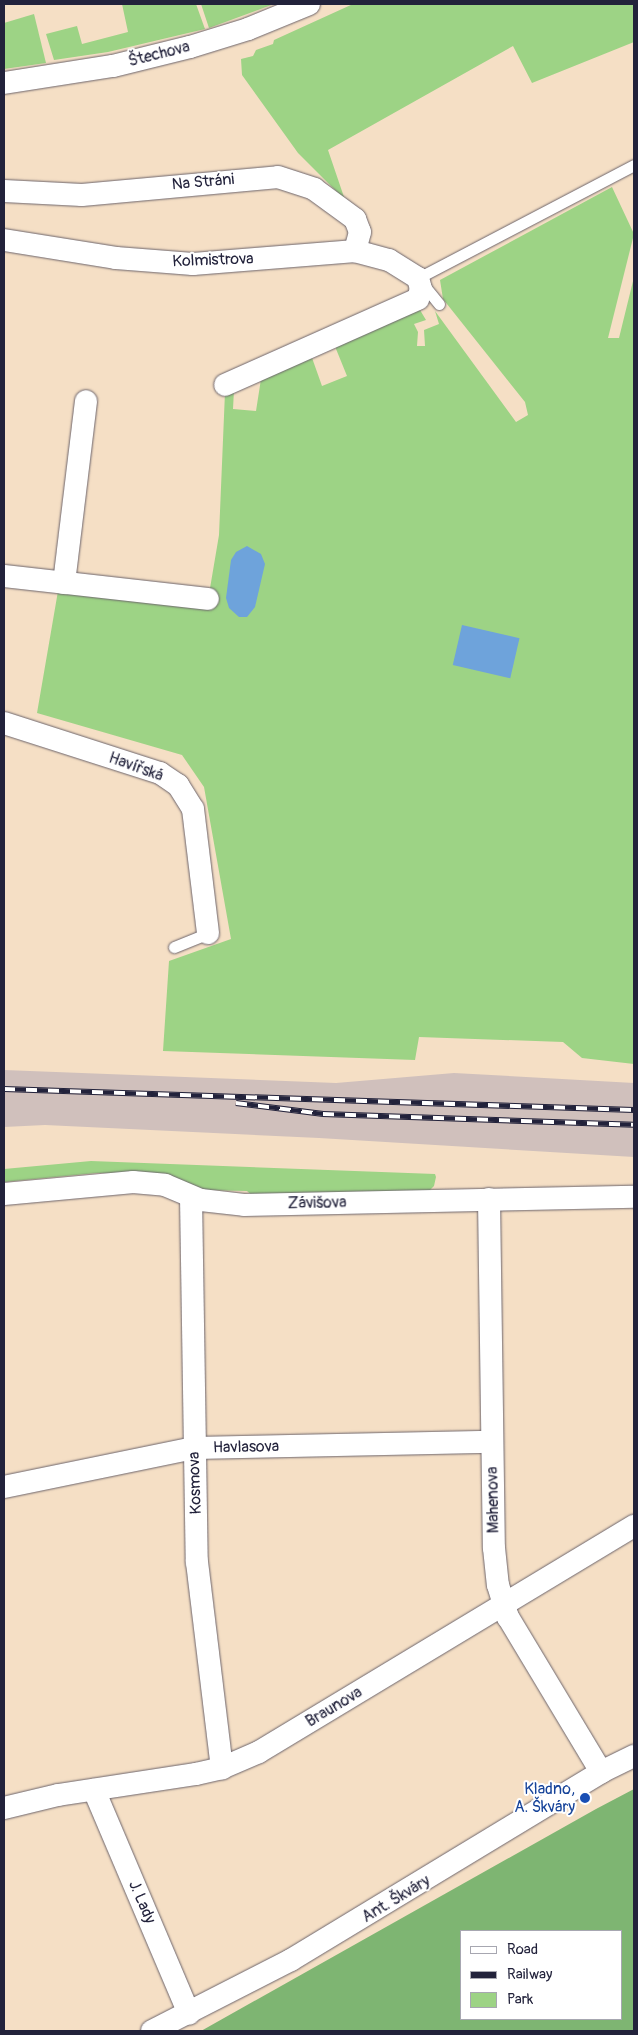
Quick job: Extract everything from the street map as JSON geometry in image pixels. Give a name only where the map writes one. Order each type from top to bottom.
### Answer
[{"type":"street","name":"Štechova","points":[[4,83],[113,66],[182,49],[248,29],[308,4]]},
{"type":"street","name":"Na Stráni","points":[[4,191],[82,195],[278,177],[314,189],[355,219],[360,232],[355,252]]},
{"type":"street","name":"Kolmistrova","points":[[4,240],[116,258],[193,264],[355,252],[388,260],[418,278]]},
{"type":"street","points":[[225,385],[418,299],[421,290],[418,278]]},
{"type":"street","points":[[64,583],[86,401]]},
{"type":"street","points":[[4,576],[208,599]]},
{"type":"street","name":"Havířská","points":[[4,723],[160,773],[178,785],[194,809],[208,933]]},
{"type":"street","name":"Závišova","points":[[4,1194],[145,1182],[165,1185],[190,1197],[244,1205],[634,1197]]},
{"type":"street","name":"Kosmova","points":[[190,1197],[197,1562],[222,1768]]},
{"type":"street","name":"Mahenova","points":[[489,1199],[494,1548],[503,1605],[601,1772]]},
{"type":"street","name":"Havlasova","points":[[4,1487],[194,1448],[492,1442]]},
{"type":"street","name":"Braunova","points":[[4,1808],[222,1768],[259,1752],[634,1526]]},
{"type":"street","name":"Ant. Škváry","points":[[152,2031],[189,2014],[291,1960],[395,1900],[601,1772],[634,1756]]},
{"type":"street","name":"J. Lady","points":[[94,1790],[189,2014]]},
{"type":"lane","points":[[418,278],[634,165]]},
{"type":"lane","name":"Kolmistrova","points":[[418,278],[439,304]]},
{"type":"lane","points":[[174,947],[208,933]]},
{"type":"shaded area","points":[[4,1070],[336,1083],[454,1073],[634,1083],[634,1157],[319,1138],[45,1125],[4,1127]]},
{"type":"green space","points":[[122,4],[196,4],[205,29],[108,52],[54,60],[46,34],[77,26],[82,44],[128,32]]},
{"type":"green space","points":[[201,4],[274,4],[209,28]]},
{"type":"green space","points":[[353,4],[634,4],[634,42],[532,83],[513,46],[328,150],[345,200],[298,153],[242,75],[241,59],[253,56],[256,50],[273,44],[274,40]]},
{"type":"green space","points":[[34,14],[46,63],[4,69],[4,23]]},
{"type":"green space","points":[[612,187],[634,234],[608,338],[619,338],[634,277],[634,1064],[582,1058],[563,1042],[419,1037],[415,1060],[163,1051],[169,961],[231,939],[204,787],[182,755],[37,713],[58,591],[207,606],[219,535],[225,392],[234,390],[233,409],[256,411],[261,379],[311,355],[322,386],[347,376],[334,344],[420,310],[426,320],[414,324],[418,332],[417,346],[425,346],[424,330],[439,324],[435,311],[516,422],[528,415],[525,402],[443,299],[440,280]]},
{"type":"green space","points":[[91,1161],[435,1174],[436,1177],[434,1186],[426,1194],[255,1198],[247,1191],[202,1190],[156,1173],[97,1173],[4,1182],[4,1169]]},
{"type":"green space","points":[[634,1789],[634,2031],[201,2031],[596,1809]]},
{"type":"water","points":[[247,546],[261,554],[265,564],[255,607],[247,617],[239,617],[229,608],[226,598],[231,560],[236,552]]},
{"type":"water","points":[[462,625],[519,638],[510,678],[453,665]]},
{"type":"railway","points":[[4,1089],[634,1110]]},
{"type":"railway","points":[[236,1103],[323,1114],[634,1125]]},
{"type":"place","name":"Kladno, A. Škváry","points":[[585,1798]]}]
